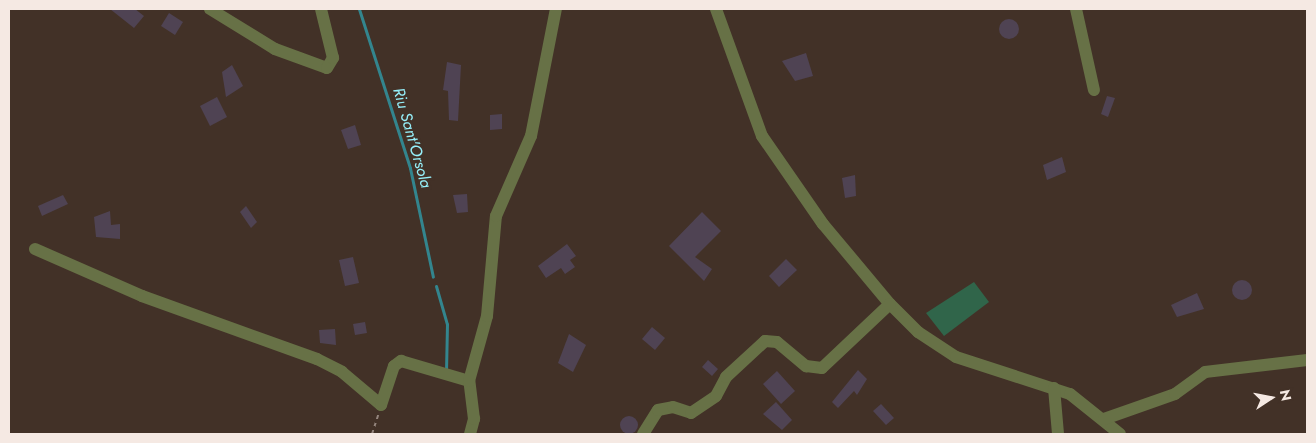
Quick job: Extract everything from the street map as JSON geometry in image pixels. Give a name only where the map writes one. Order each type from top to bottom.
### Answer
[{"type":"street","points":[[210,9],[275,50],[327,68],[333,65],[333,58],[321,9]]},
{"type":"street","points":[[470,434],[474,419],[469,380],[487,316],[496,216],[531,136],[556,9]]},
{"type":"street","points":[[716,9],[762,136],[822,224],[890,304],[918,332],[956,357],[1054,388],[1104,420],[1120,434]]},
{"type":"street","points":[[1076,9],[1094,90]]},
{"type":"street","points":[[35,249],[142,296],[317,359],[342,372],[382,405],[394,366],[401,360],[469,380]]},
{"type":"street","points":[[644,434],[652,416],[666,407],[691,414],[716,396],[726,377],[765,341],[777,342],[806,366],[822,368],[890,304]]},
{"type":"street","points":[[1104,420],[1175,394],[1205,372],[1307,360]]},
{"type":"street","points":[[1054,388],[1058,434]]},
{"type":"path","points":[[372,434],[382,405]]},
{"type":"green space","points":[[974,282],[989,302],[944,336],[926,313]]},
{"type":"building","points":[[110,9],[135,9],[144,16],[134,28]]},
{"type":"building","points":[[169,13],[183,22],[175,35],[161,26]]},
{"type":"building","points":[[1009,19],[1016,22],[1019,29],[1016,36],[1009,39],[1002,36],[999,29],[1002,22]]},
{"type":"building","points":[[806,53],[813,76],[795,81],[782,61]]},
{"type":"building","points":[[447,62],[461,65],[458,121],[449,120],[448,91],[443,90]]},
{"type":"building","points":[[232,65],[243,86],[226,97],[222,72]]},
{"type":"building","points":[[1107,96],[1115,98],[1108,117],[1101,114]]},
{"type":"building","points":[[217,97],[227,117],[210,126],[200,106]]},
{"type":"building","points":[[502,114],[502,129],[490,130],[490,115]]},
{"type":"building","points":[[355,125],[361,145],[348,149],[341,130]]},
{"type":"building","points":[[1062,157],[1066,172],[1047,180],[1043,165]]},
{"type":"building","points":[[855,175],[856,196],[845,198],[842,178]]},
{"type":"building","points":[[467,194],[468,212],[457,213],[453,195]]},
{"type":"building","points":[[63,195],[68,204],[42,216],[38,206]]},
{"type":"building","points":[[246,206],[257,222],[251,228],[240,212]]},
{"type":"building","points":[[110,211],[111,225],[120,224],[120,239],[96,237],[94,217]]},
{"type":"building","points":[[702,212],[721,231],[695,257],[712,269],[704,281],[669,246]]},
{"type":"building","points":[[567,244],[576,256],[570,260],[575,267],[565,274],[561,268],[546,278],[538,266]]},
{"type":"building","points":[[353,257],[359,283],[345,286],[339,260]]},
{"type":"building","points":[[786,259],[797,270],[779,287],[769,276]]},
{"type":"building","points":[[1242,280],[1249,283],[1252,290],[1249,297],[1242,300],[1235,297],[1232,290],[1235,283]]},
{"type":"building","points":[[1197,293],[1204,309],[1177,317],[1171,305]]},
{"type":"building","points":[[365,322],[367,333],[355,335],[353,324]]},
{"type":"building","points":[[652,327],[665,338],[655,350],[642,339]]},
{"type":"building","points":[[335,329],[336,345],[320,343],[319,330]]},
{"type":"building","points":[[569,334],[586,345],[573,372],[558,363]]},
{"type":"building","points":[[708,360],[718,369],[712,376],[702,367]]},
{"type":"building","points":[[858,370],[867,379],[857,395],[854,391],[838,408],[832,402]]},
{"type":"building","points":[[777,371],[795,391],[781,404],[763,384]]},
{"type":"building","points":[[776,402],[792,420],[782,430],[763,414]]},
{"type":"building","points":[[881,404],[894,418],[886,425],[873,411]]},
{"type":"building","points":[[629,416],[635,419],[638,425],[635,431],[629,434],[623,431],[620,425],[623,419]]},
{"type":"waterway","name":"Riu Sant'Orsola","points":[[359,9],[410,168],[433,277]]},
{"type":"waterway","name":"Riu Sant'Orsola","points":[[436,286],[447,324],[446,371]]}]
